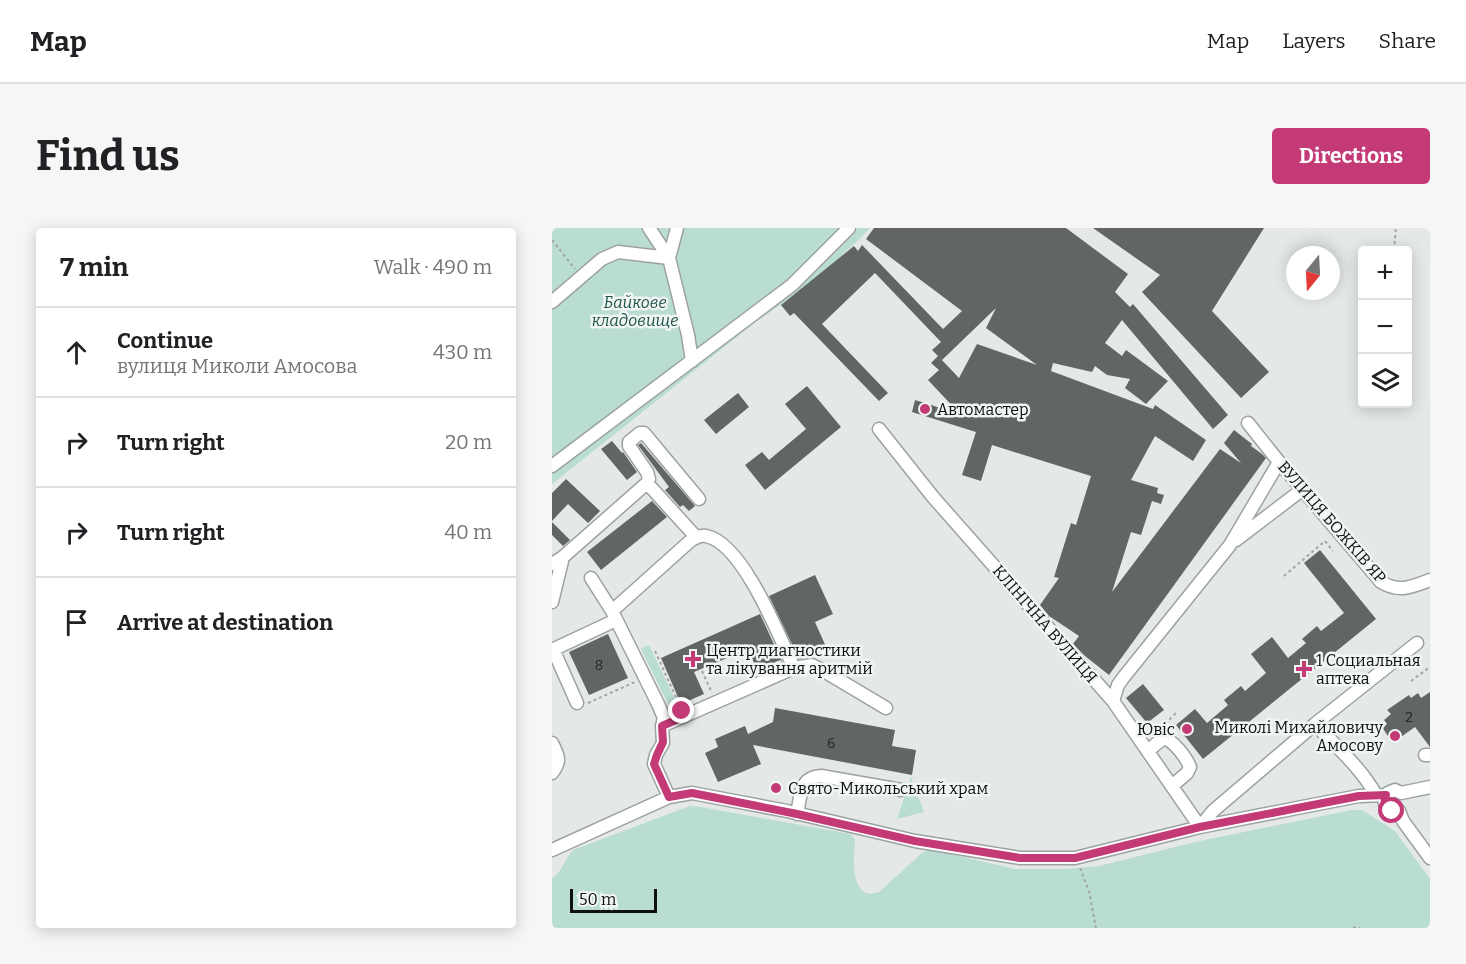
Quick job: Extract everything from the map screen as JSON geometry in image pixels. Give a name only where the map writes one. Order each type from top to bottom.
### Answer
[{"type":"street","points":[[649,228],[669,258],[692,361]]},
{"type":"street","points":[[669,258],[676,228]]},
{"type":"street","points":[[552,466],[792,285],[849,228]]},
{"type":"street","points":[[552,302],[602,259],[618,252],[669,258]]},
{"type":"street","name":"ВУЛИЦЯ БОЖКІВ ЯР","points":[[1248,423],[1382,582],[1395,588],[1404,588],[1430,580]]},
{"type":"street","name":"КЛІНІЧНА ВУЛИЦЯ","points":[[879,429],[933,497],[1113,702],[1200,827]]},
{"type":"street","points":[[552,564],[563,557],[647,483],[649,478],[647,472],[629,446],[629,442],[640,433],[644,433],[699,499]]},
{"type":"street","points":[[1113,702],[1118,685],[1123,678],[1230,545],[1279,462]]},
{"type":"street","points":[[647,483],[696,537]]},
{"type":"street","points":[[1230,545],[1303,489]]},
{"type":"street","points":[[577,703],[553,649],[614,615],[696,537],[704,536],[713,539],[735,556],[760,597],[794,668],[812,665],[886,708]]},
{"type":"street","points":[[552,602],[563,557]]},
{"type":"street","points":[[591,578],[614,615],[664,718],[663,742],[654,764],[669,797]]},
{"type":"street","points":[[1200,827],[1213,811],[1315,724],[1417,643]]},
{"type":"street","points":[[662,726],[786,671]]},
{"type":"street","points":[[552,850],[669,797],[692,793],[915,841],[1020,858],[1075,858],[1200,827],[1359,796],[1381,795],[1395,790],[1404,795],[1404,806],[1399,811],[1392,811],[1386,807],[1381,795],[1315,724]]},
{"type":"street","points":[[1148,751],[1165,739],[1173,743],[1187,760],[1190,767],[1187,773],[1172,786]]},
{"type":"street","points":[[552,743],[559,758],[552,773]]},
{"type":"street","points":[[797,814],[803,786],[813,777],[822,776],[901,790]]},
{"type":"street","points":[[1401,793],[1430,788]]},
{"type":"street","points":[[1399,811],[1403,821],[1430,858]]},
{"type":"path","points":[[1394,246],[1396,228]]},
{"type":"path","points":[[552,240],[581,277]]},
{"type":"path","points":[[1284,576],[1325,541],[1333,551]]},
{"type":"path","points":[[655,651],[685,716]]},
{"type":"path","points":[[1411,681],[1429,669]]},
{"type":"path","points":[[577,703],[582,706],[645,677]]},
{"type":"path","points":[[1173,743],[1172,732],[1166,723],[1178,711]]},
{"type":"path","points":[[1075,858],[1089,891],[1096,928]]},
{"type":"path","points":[[1353,928],[1360,928]]},
{"type":"green space","name":"Байкове кладовище","points":[[552,228],[870,228],[816,278],[757,321],[552,484]]},
{"type":"green space","points":[[649,645],[683,716],[676,720],[641,649]]},
{"type":"green space","points":[[911,777],[924,812],[897,819]]},
{"type":"green space","points":[[690,806],[850,834],[855,839],[855,876],[862,891],[869,894],[879,892],[927,851],[937,851],[1015,869],[1066,869],[1099,866],[1195,842],[1352,810],[1362,810],[1395,831],[1430,879],[1430,928],[552,928],[552,878],[573,850]]},
{"type":"building","points":[[874,228],[1066,228],[1128,274],[1115,292],[1130,307],[1133,304],[1228,415],[1213,429],[1122,320],[1105,343],[1122,356],[1126,350],[1168,381],[1146,404],[1125,388],[1130,379],[1107,375],[1095,366],[1092,372],[1053,363],[1051,371],[1153,409],[1155,405],[1206,440],[1193,461],[1155,436],[1131,480],[1158,488],[1157,493],[1164,495],[1161,504],[1152,501],[1141,535],[1131,532],[1112,592],[1220,449],[1241,463],[1224,443],[1234,430],[1266,458],[1109,675],[1073,644],[1079,636],[1049,616],[1040,605],[1059,578],[1054,577],[1071,523],[1076,525],[1091,476],[992,445],[981,481],[962,475],[976,432],[912,412],[915,400],[960,414],[928,380],[939,370],[931,363],[938,356],[932,350],[941,342],[875,273],[822,324],[888,393],[879,401],[794,313],[790,316],[781,305],[854,246],[858,251],[862,245],[943,329],[962,311],[866,239]],"holes":[[[996,308],[986,328],[1037,365],[977,344],[959,378],[939,357],[942,360]]]},
{"type":"building","points":[[1093,228],[1264,228],[1212,311],[1269,372],[1241,398],[1142,292],[1160,275]]},
{"type":"building","points":[[807,386],[841,427],[765,490],[745,465],[762,452],[769,460],[806,429],[785,404]]},
{"type":"building","points":[[738,393],[749,407],[716,434],[704,420]]},
{"type":"building","points":[[612,441],[637,472],[627,480],[601,449]]},
{"type":"building","points":[[641,443],[695,506],[689,511],[683,505],[680,507],[665,490],[669,487],[638,445]]},
{"type":"building","points":[[566,479],[600,511],[588,523],[568,504],[552,521],[552,493]]},
{"type":"building","points":[[652,501],[667,517],[601,570],[587,552]]},
{"type":"building","points":[[552,522],[570,540],[563,546],[552,535]]},
{"type":"building","points":[[1320,550],[1376,619],[1203,759],[1176,725],[1195,709],[1207,723],[1228,705],[1224,700],[1241,686],[1245,691],[1266,673],[1251,654],[1272,637],[1288,658],[1306,643],[1302,639],[1317,626],[1321,631],[1344,613],[1304,563]]},
{"type":"building","points":[[815,575],[833,614],[815,622],[827,649],[799,659],[769,596]]},
{"type":"building","name":"Центр диагностики та лікування аритмій","points":[[760,614],[783,664],[780,660],[757,670],[748,649],[694,672],[704,694],[681,704],[661,658]]},
{"type":"building","points":[[608,634],[628,678],[589,695],[569,652]]},
{"type":"building","points":[[1143,684],[1164,710],[1147,723],[1126,698]]},
{"type":"building","points":[[1430,692],[1430,747],[1415,727],[1398,739],[1393,732],[1388,736],[1382,727],[1387,724],[1384,720],[1391,714],[1387,710],[1409,695],[1411,698],[1418,693],[1421,698]]},
{"type":"building","points":[[775,708],[895,730],[892,746],[916,750],[912,775],[753,745],[761,764],[718,782],[705,753],[718,747],[715,739],[745,726],[748,734],[773,722]]},
{"type":"place","name":"Автомастер","points":[[925,409]]},
{"type":"place","name":"Центр диагностики та лікування аритмій","points":[[693,659]]},
{"type":"place","name":"1 Социальная аптека","points":[[1304,669]]},
{"type":"place","name":"Ювіс","points":[[1187,729]]},
{"type":"place","name":"Миколі Михайловичу Амосову","points":[[1395,736]]},
{"type":"place","name":"Свято-Микольський храм","points":[[776,788]]},
{"type":"route","points":[[682,711],[685,716],[662,726],[663,742],[654,764],[669,797],[692,793],[915,841],[1020,858],[1075,858],[1200,827],[1359,796],[1386,795],[1384,801],[1386,807],[1392,811]]}]
